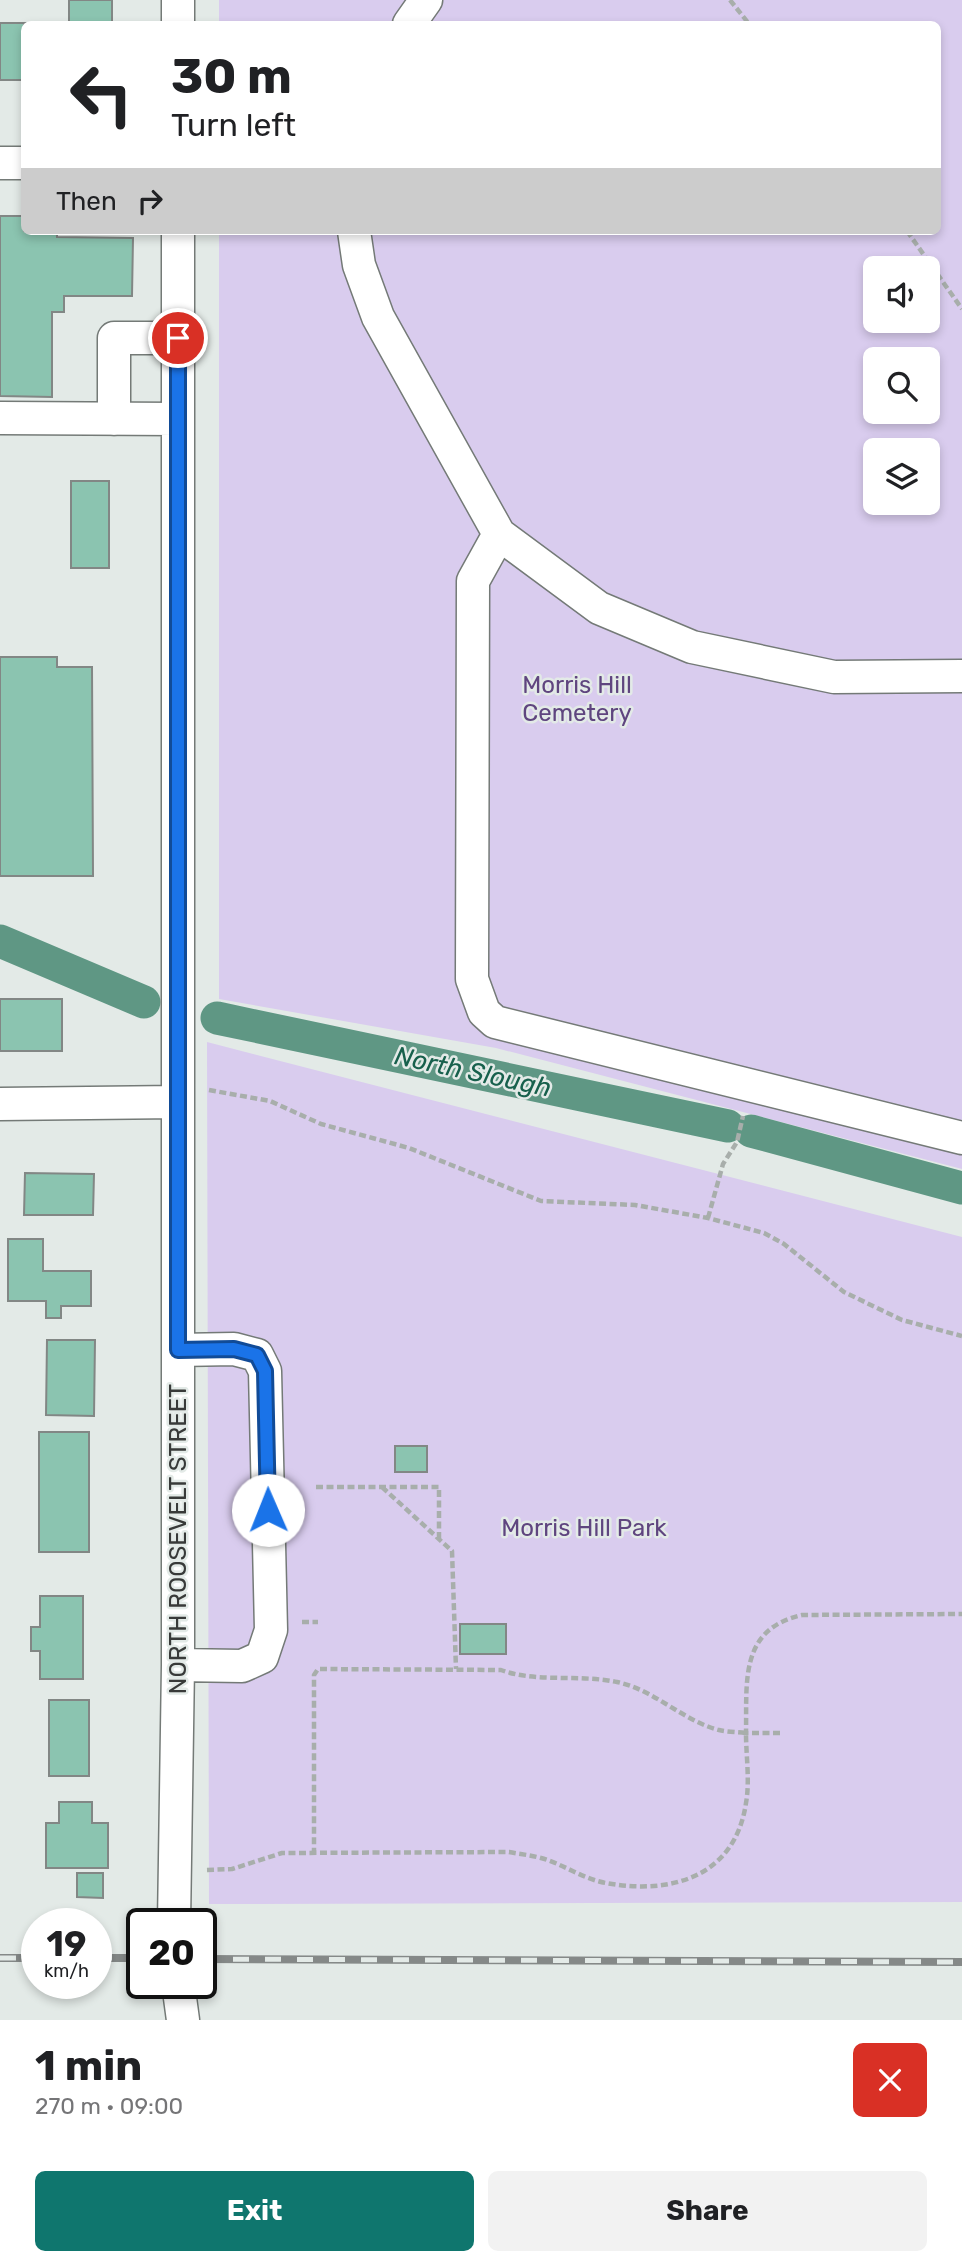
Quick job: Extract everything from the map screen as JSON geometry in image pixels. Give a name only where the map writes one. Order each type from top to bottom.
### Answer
[{"type":"street","points":[[178,0],[178,21]]},
{"type":"street","points":[[411,21],[426,0]]},
{"type":"street","points":[[0,163],[21,163]]},
{"type":"street","name":"NORTH ROOSEVELT STREET","points":[[174,1908],[178,1665],[178,1350],[190,1096],[177,419],[178,235]]},
{"type":"street","points":[[355,235],[359,265],[378,317],[499,534],[599,608],[692,647],[835,677],[962,676]]},
{"type":"street","points":[[114,419],[114,338],[178,338]]},
{"type":"street","points":[[0,418],[177,419]]},
{"type":"street","points":[[499,534],[473,580],[472,979],[484,1012],[495,1022],[962,1138]]},
{"type":"street","points":[[0,1104],[190,1096]]},
{"type":"street","points":[[178,1350],[234,1349],[257,1355],[265,1371],[271,1630],[262,1657],[242,1666],[178,1665]]},
{"type":"street","points":[[180,1999],[183,2020]]},
{"type":"path","points":[[730,0],[747,21]]},
{"type":"path","points":[[910,235],[962,309]]},
{"type":"path","points":[[708,1218],[723,1164],[737,1142],[750,1085]]},
{"type":"path","points":[[190,1096],[270,1101],[321,1124],[408,1148],[541,1200],[635,1205],[708,1218],[764,1233],[783,1244],[844,1292],[902,1320],[962,1336]]},
{"type":"path","points":[[316,1487],[439,1487],[439,1538]]},
{"type":"path","points":[[382,1487],[452,1551],[456,1669]]},
{"type":"path","points":[[206,1870],[232,1870],[282,1853],[509,1852],[542,1858],[606,1883],[672,1885],[696,1877],[717,1863],[741,1824],[747,1801],[747,1671],[767,1629],[782,1619],[802,1615],[962,1614]]},
{"type":"path","points":[[314,1853],[314,1675],[318,1669],[501,1670],[516,1676],[580,1676],[620,1683],[663,1700],[719,1730],[780,1733]]},
{"type":"green space","name":"Morris Hill Cemetery","points":[[219,0],[962,0],[962,1169],[496,1048],[219,999],[219,235],[941,235],[941,21],[219,21]]},
{"type":"green space","name":"Morris Hill Park","points":[[207,1042],[962,1237],[962,1902],[209,1904]]},
{"type":"building","points":[[69,0],[112,0],[112,21],[69,21]]},
{"type":"building","points":[[0,23],[21,23],[21,80],[0,80]]},
{"type":"building","points":[[0,216],[21,216],[21,235],[133,238],[132,296],[64,296],[64,312],[52,312],[52,397],[0,396]]},
{"type":"building","points":[[71,481],[109,481],[109,568],[71,568]]},
{"type":"building","points":[[0,657],[57,657],[57,667],[92,667],[93,876],[0,876]]},
{"type":"building","points":[[0,999],[62,999],[62,1051],[0,1051]]},
{"type":"building","points":[[25,1173],[94,1174],[93,1215],[24,1215]]},
{"type":"building","points":[[8,1239],[43,1239],[43,1271],[91,1271],[91,1306],[61,1306],[61,1318],[46,1318],[46,1301],[8,1301]]},
{"type":"building","points":[[47,1340],[95,1340],[94,1416],[46,1415]]},
{"type":"building","points":[[39,1432],[89,1432],[89,1552],[39,1552]]},
{"type":"building","points":[[395,1446],[427,1446],[427,1472],[395,1472]]},
{"type":"building","points":[[40,1596],[83,1596],[83,1679],[40,1679],[40,1651],[31,1651],[31,1627],[40,1627]]},
{"type":"building","points":[[460,1624],[506,1624],[506,1654],[460,1654]]},
{"type":"building","points":[[49,1700],[89,1700],[89,1776],[49,1776]]},
{"type":"building","points":[[59,1802],[92,1802],[92,1823],[108,1823],[108,1868],[46,1868],[46,1823],[59,1823]]},
{"type":"building","points":[[77,1873],[103,1873],[103,1898],[77,1897]]},
{"type":"waterway","name":"North Slough","points":[[0,941],[144,1002]]},
{"type":"waterway","name":"North Slough","points":[[217,1018],[728,1126]]},
{"type":"waterway","name":"North Slough","points":[[751,1131],[962,1188]]},
{"type":"railway","points":[[0,1958],[21,1958]]},
{"type":"railway","points":[[112,1958],[126,1958]]},
{"type":"railway","points":[[217,1959],[962,1962]]},
{"type":"route","points":[[178,338],[178,1350],[234,1349],[257,1355],[265,1371],[268,1510]]}]
